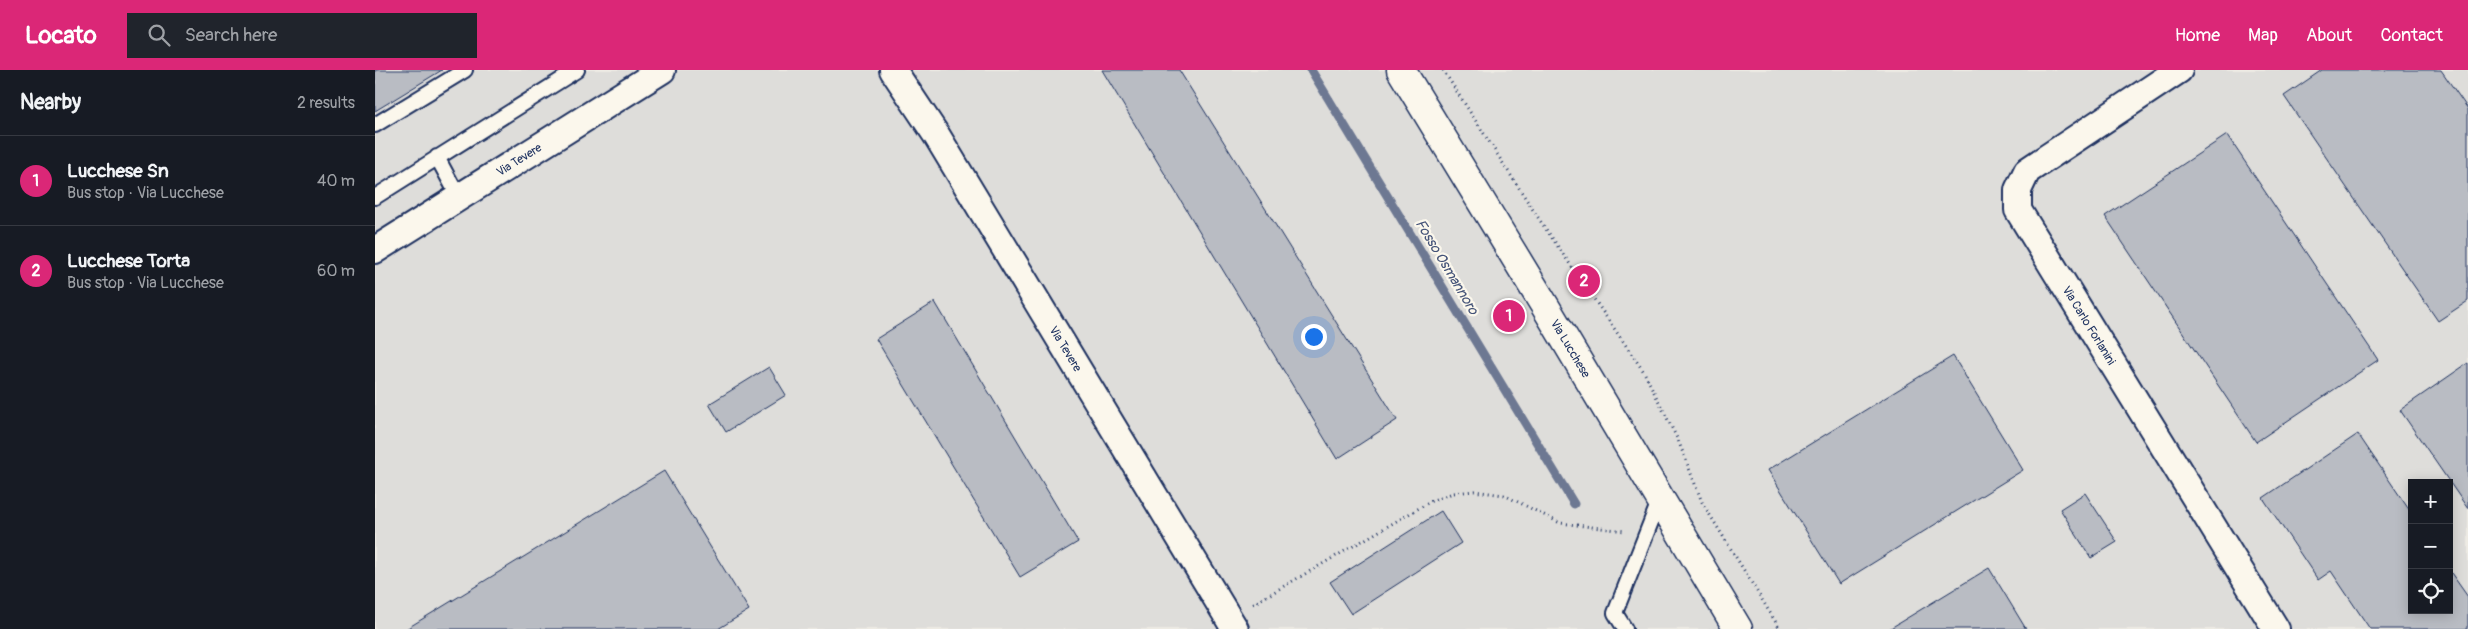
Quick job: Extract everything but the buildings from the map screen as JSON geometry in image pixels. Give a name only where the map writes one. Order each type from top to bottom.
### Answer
[{"type":"main road","name":"Via Lucchese","points":[[1401,70],[1738,629]]},
{"type":"street","name":"Via Tevere","points":[[375,250],[458,196],[662,70]]},
{"type":"street","name":"Via Tevere","points":[[893,70],[937,136],[1232,624]]},
{"type":"street","name":"Via Carlo Forlanini","points":[[2179,70],[2027,171],[2018,190],[2019,210],[2276,629]]},
{"type":"lane","points":[[375,125],[465,70]]},
{"type":"lane","points":[[375,197],[577,70]]},
{"type":"lane","points":[[437,157],[458,196]]},
{"type":"lane","points":[[1625,629],[1615,613],[1660,498]]},
{"type":"path","points":[[1443,70],[1537,216],[1644,372],[1678,440],[1702,502],[1780,629]]},
{"type":"path","points":[[1232,624],[1433,500],[1453,493],[1474,492],[1504,496],[1561,523],[1646,533]]},
{"type":"shaded area","points":[[375,70],[2468,70],[2468,629],[375,629]]},
{"type":"waterway","name":"Fosso Osmannoro","points":[[1311,70],[1574,504]]},
{"type":"place","name":"Lucchese Torta","points":[[1584,281]]},
{"type":"place","name":"Lucchese Sn","points":[[1509,316]]}]
